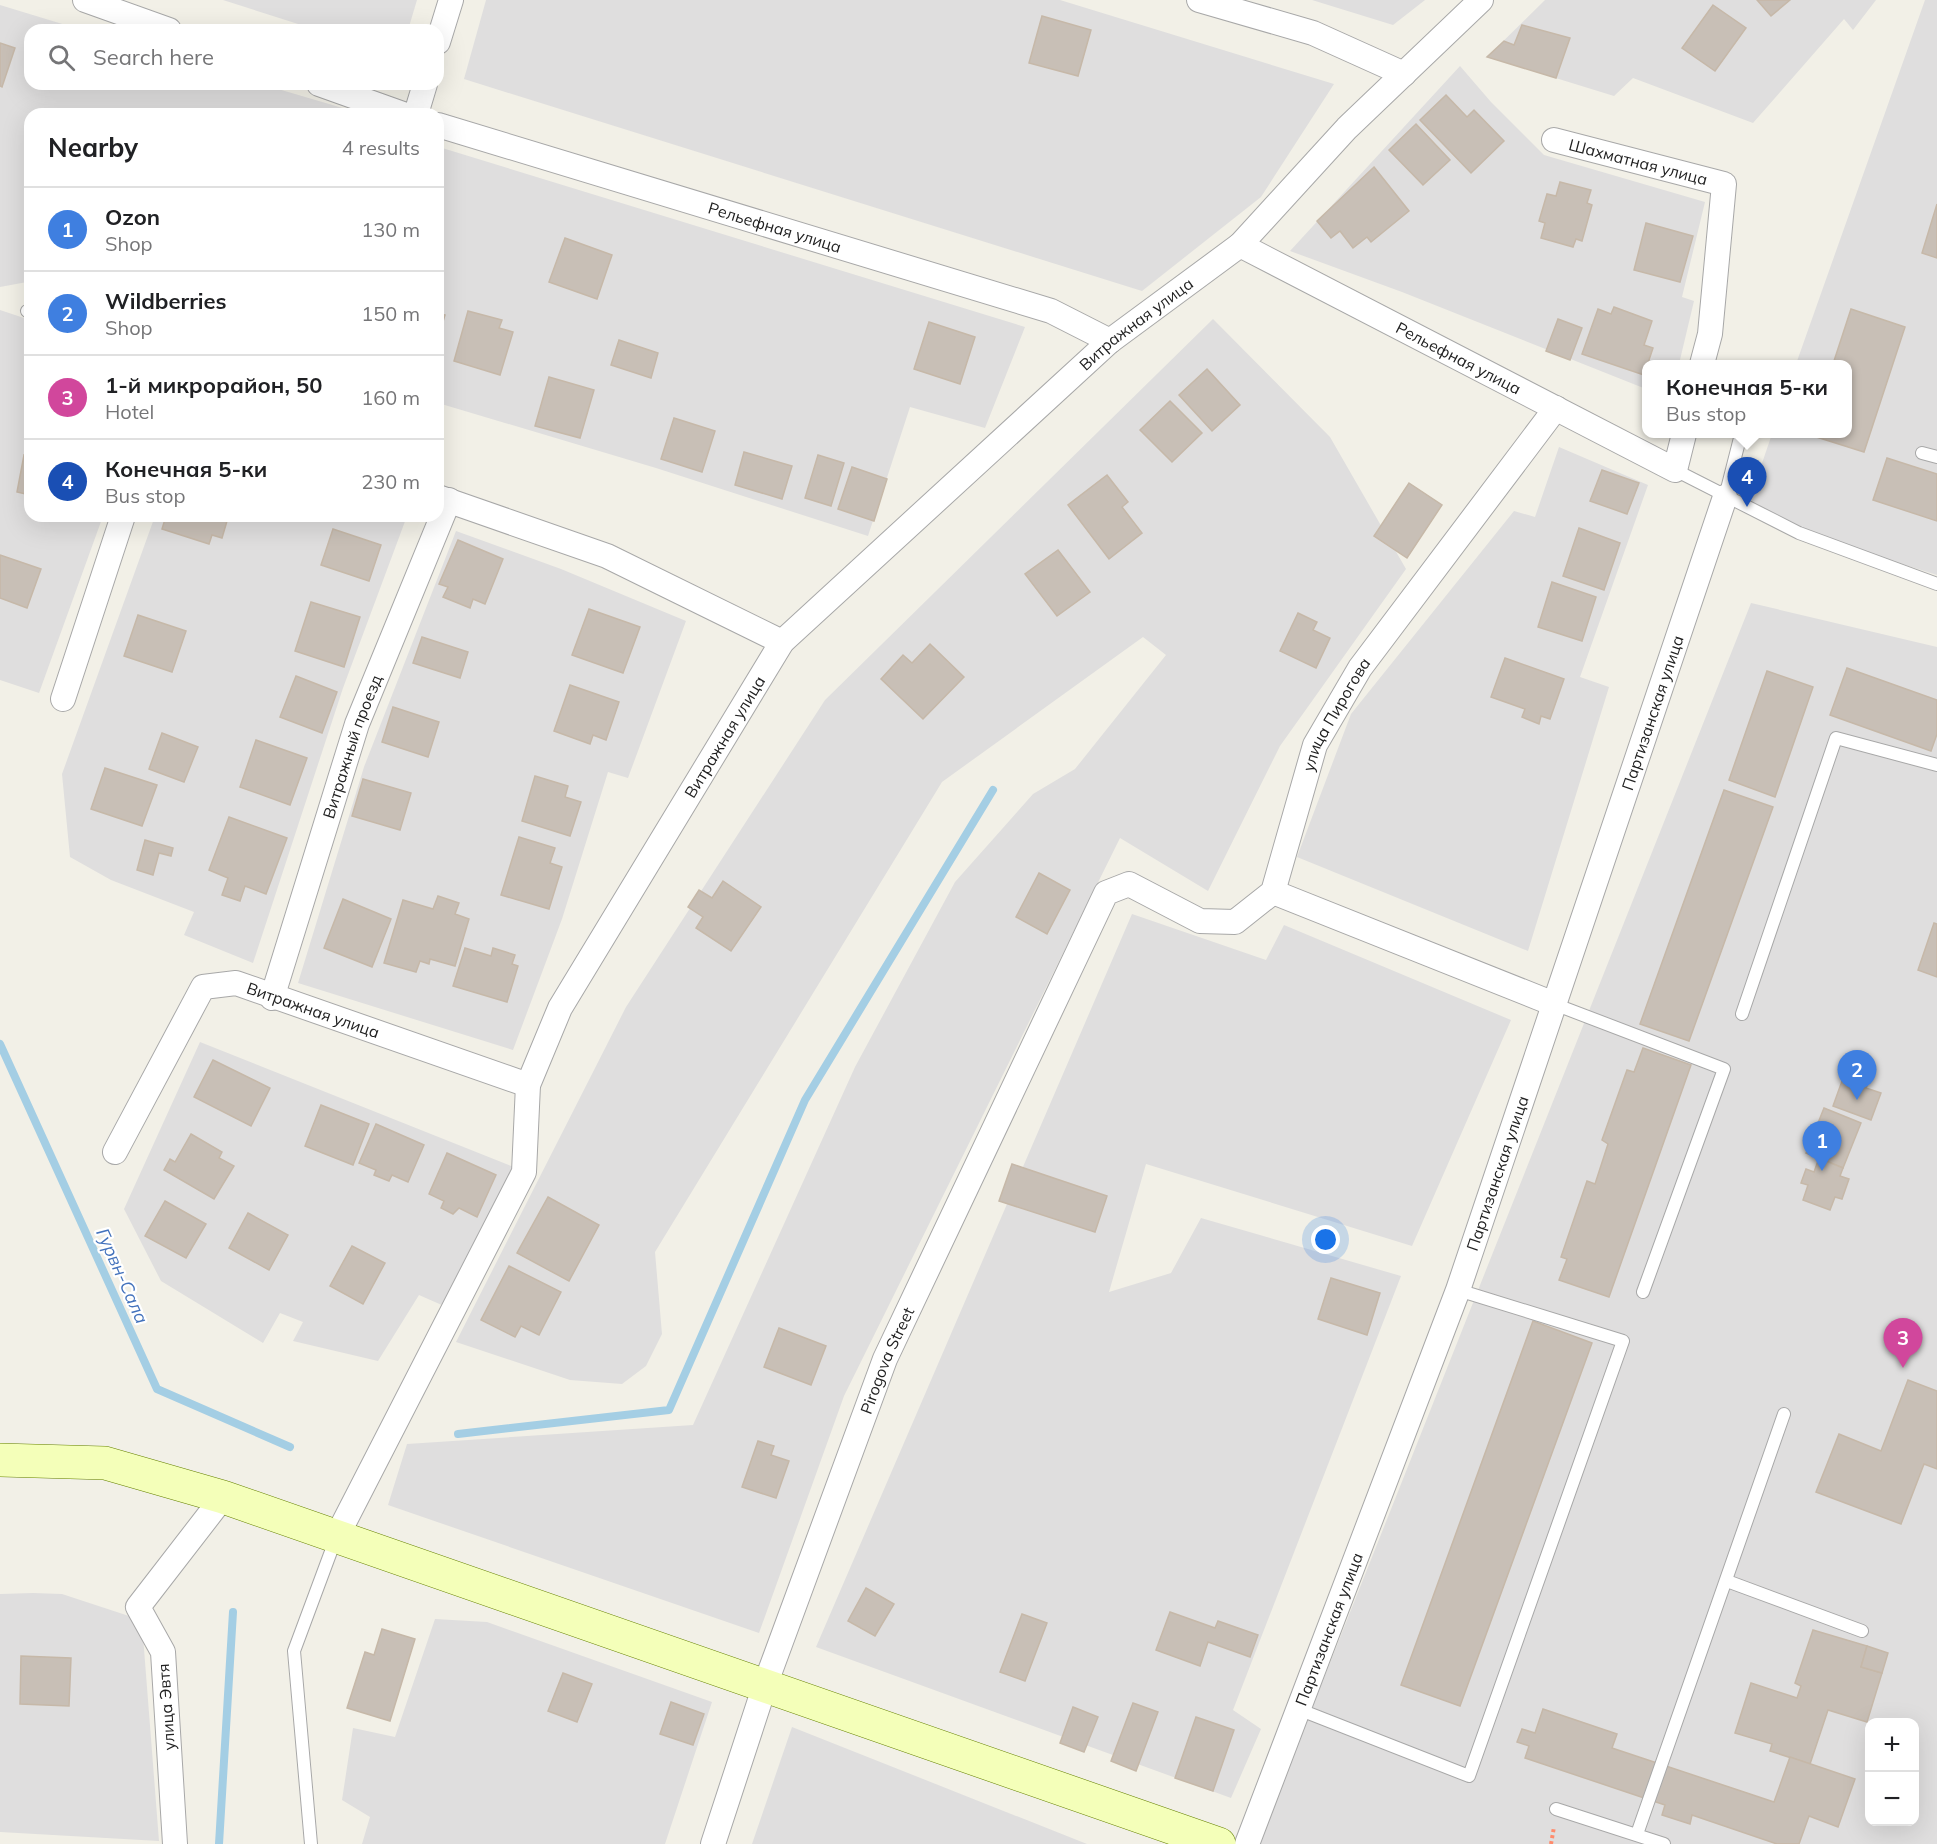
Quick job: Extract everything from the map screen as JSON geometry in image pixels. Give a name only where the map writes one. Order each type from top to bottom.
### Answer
[{"type":"main road","points":[[0,1460],[105,1463],[223,1497],[1218,1844]]},
{"type":"street","points":[[85,0],[152,24]]},
{"type":"street","points":[[444,24],[451,0]]},
{"type":"street","points":[[1199,0],[1313,33],[1404,74]]},
{"type":"street","name":"Витражная улица","points":[[337,1536],[524,1172],[528,1084],[560,1008],[782,642],[1110,341],[1240,245],[1347,128],[1481,0]]},
{"type":"street","points":[[336,90],[386,108]]},
{"type":"street","points":[[418,108],[423,90]]},
{"type":"street","name":"Рельефная улица","points":[[444,127],[1051,311],[1110,341]]},
{"type":"street","name":"Шахматная улица","points":[[1554,140],[1724,184],[1710,334],[1703,360]]},
{"type":"street","name":"Рельефная улица","points":[[1240,245],[1676,470]]},
{"type":"street","name":"улица Пирогова","points":[[1273,892],[1316,745],[1360,668],[1556,408]]},
{"type":"street","points":[[1676,470],[1683,438]]},
{"type":"street","name":"Партизанская улица","points":[[1247,1844],[1458,1290],[1725,496]]},
{"type":"street","points":[[444,498],[607,556],[782,642]]},
{"type":"street","points":[[63,699],[121,522]]},
{"type":"street","name":"Витражный проезд","points":[[272,998],[357,724],[435,522]]},
{"type":"street","name":"Pirogova Street","points":[[713,1844],[765,1685],[885,1359],[1106,893],[1129,884],[1200,921],[1235,922],[1273,892]]},
{"type":"street","points":[[1273,892],[1554,1004]]},
{"type":"street","name":"Витражная улица","points":[[115,1152],[203,987],[236,983],[272,998],[528,1084]]},
{"type":"street","name":"улица Эвтя","points":[[175,1844],[163,1652],[138,1607],[223,1497]]},
{"type":"lane","points":[[1725,496],[1740,438]]},
{"type":"lane","points":[[1922,453],[1937,457]]},
{"type":"lane","points":[[1676,470],[1798,533],[1937,584]]},
{"type":"lane","points":[[1742,1014],[1836,738],[1937,765]]},
{"type":"lane","points":[[1554,1004],[1724,1069],[1643,1293]]},
{"type":"lane","points":[[1298,1709],[1469,1776],[1623,1341],[1458,1290]]},
{"type":"lane","points":[[1638,1834],[1784,1414]]},
{"type":"lane","points":[[311,1844],[294,1652],[337,1536]]},
{"type":"lane","points":[[1727,1581],[1862,1631]]},
{"type":"lane","points":[[1556,1809],[1664,1844]]},
{"type":"shaded area","points":[[223,0],[417,0],[410,24],[298,24]]},
{"type":"shaded area","points":[[486,0],[1060,0],[1334,84],[1261,197],[1142,291],[464,79]]},
{"type":"shaded area","points":[[1312,0],[1425,0],[1393,25]]},
{"type":"shaded area","points":[[1545,0],[1876,0],[1853,30],[1844,19],[1753,123],[1633,78],[1614,96],[1487,57]]},
{"type":"shaded area","points":[[1925,0],[1937,0],[1937,575],[1867,553],[1747,507],[1771,438],[1852,438],[1852,360],[1797,360]]},
{"type":"shaded area","points":[[0,5],[62,24],[24,24],[24,90],[281,90],[343,108],[24,108],[24,283],[0,287]]},
{"type":"shaded area","points":[[1460,66],[1491,102],[1544,155],[1705,202],[1682,297],[1694,301],[1680,360],[1642,360],[1642,387],[1402,292],[1290,251]]},
{"type":"shaded area","points":[[444,149],[1025,327],[985,428],[910,407],[868,536],[656,468],[444,405]]},
{"type":"shaded area","points":[[0,310],[24,318],[24,522],[101,522],[39,693],[0,680]]},
{"type":"shaded area","points":[[1213,319],[1330,437],[1406,569],[1280,746],[1208,891],[1120,838],[844,1396],[759,1633],[388,1505],[407,1444],[693,1425],[855,1067],[955,882],[1033,794],[1075,769],[1166,655],[1143,637],[942,782],[655,1252],[662,1334],[646,1366],[622,1384],[570,1380],[456,1342],[626,1007],[825,700]]},
{"type":"shaded area","points":[[1559,447],[1648,485],[1580,677],[1609,687],[1528,951],[1297,857],[1351,714],[1514,511],[1535,517]]},
{"type":"shaded area","points":[[153,522],[405,522],[343,688],[253,963],[184,935],[194,912],[111,880],[70,857],[62,774]]},
{"type":"shaded area","points":[[456,531],[561,569],[686,621],[628,778],[608,772],[562,919],[513,1050],[298,983],[364,767]]},
{"type":"shaded area","points":[[1751,603],[1937,647],[1937,1844],[1258,1844]]},
{"type":"shaded area","points":[[1132,914],[1266,960],[1284,925],[1511,1020],[1412,1246],[1146,1164],[1109,1292],[1171,1273],[1201,1218],[1401,1276],[1233,1710],[1261,1729],[1231,1798],[816,1647]]},
{"type":"shaded area","points":[[200,1042],[516,1168],[444,1306],[419,1295],[378,1361],[293,1341],[303,1322],[280,1313],[263,1343],[161,1281],[124,1209]]},
{"type":"shaded area","points":[[0,1594],[62,1594],[132,1617],[143,1636],[159,1841],[0,1832]]},
{"type":"shaded area","points":[[435,1619],[487,1622],[712,1702],[665,1844],[362,1844],[370,1817],[342,1800],[353,1728],[395,1737]]},
{"type":"shaded area","points":[[792,1727],[1087,1844],[752,1844]]},
{"type":"building","points":[[1757,0],[1790,0],[1771,16]]},
{"type":"building","points":[[1713,5],[1746,28],[1715,71],[1682,48]]},
{"type":"building","points":[[1042,16],[1091,30],[1078,76],[1029,63]]},
{"type":"building","points":[[1522,25],[1570,38],[1556,78],[1487,57],[1504,41],[1514,45]]},
{"type":"building","points":[[0,43],[15,48],[2,87],[0,86]]},
{"type":"building","points":[[1446,95],[1467,117],[1474,110],[1504,141],[1471,173],[1420,120]]},
{"type":"building","points":[[1416,124],[1450,160],[1423,185],[1389,150]]},
{"type":"building","points":[[1374,167],[1409,211],[1371,242],[1367,237],[1353,248],[1340,231],[1331,238],[1317,221]]},
{"type":"building","points":[[1560,182],[1591,190],[1587,203],[1592,205],[1582,241],[1576,239],[1573,247],[1541,238],[1545,223],[1539,221],[1547,194],[1556,196]]},
{"type":"building","points":[[1937,204],[1937,258],[1922,253]]},
{"type":"building","points":[[1646,223],[1693,236],[1680,282],[1634,270]]},
{"type":"building","points":[[565,238],[612,255],[597,299],[549,282]]},
{"type":"building","points":[[1614,307],[1652,321],[1644,345],[1653,348],[1649,360],[1642,360],[1642,374],[1582,354],[1598,309],[1611,314]]},
{"type":"building","points":[[1851,309],[1905,327],[1864,452],[1820,438],[1852,438],[1852,360],[1834,360]]},
{"type":"building","points":[[468,311],[502,320],[499,328],[513,332],[500,375],[454,361]]},
{"type":"building","points":[[1558,319],[1582,328],[1570,360],[1546,351]]},
{"type":"building","points":[[929,322],[975,337],[960,384],[914,369]]},
{"type":"building","points":[[619,340],[658,353],[651,378],[611,365]]},
{"type":"building","points":[[1207,369],[1240,405],[1212,431],[1179,395]]},
{"type":"building","points":[[549,377],[594,390],[580,438],[535,426]]},
{"type":"building","points":[[1170,401],[1202,433],[1172,462],[1140,430]]},
{"type":"building","points":[[674,418],[715,431],[702,472],[661,459]]},
{"type":"building","points":[[744,452],[792,466],[782,499],[735,485]]},
{"type":"building","points":[[24,455],[24,494],[17,492]]},
{"type":"building","points":[[818,455],[844,463],[831,506],[805,498]]},
{"type":"building","points":[[1887,458],[1937,474],[1937,521],[1873,500]]},
{"type":"building","points":[[852,467],[887,479],[874,521],[838,509]]},
{"type":"building","points":[[1602,470],[1639,483],[1627,514],[1590,501]]},
{"type":"building","points":[[1107,475],[1128,502],[1122,507],[1142,533],[1109,559],[1068,505]]},
{"type":"building","points":[[1409,483],[1442,505],[1407,558],[1374,536]]},
{"type":"building","points":[[164,522],[227,522],[222,538],[212,535],[209,544],[162,529]]},
{"type":"building","points":[[1579,528],[1620,543],[1604,590],[1563,576]]},
{"type":"building","points":[[333,529],[381,545],[369,581],[321,565]]},
{"type":"building","points":[[458,540],[503,559],[485,604],[473,599],[470,608],[443,597],[448,587],[439,584]]},
{"type":"building","points":[[1058,550],[1090,592],[1057,616],[1025,574]]},
{"type":"building","points":[[0,555],[41,569],[27,608],[0,598]]},
{"type":"building","points":[[1552,582],[1596,597],[1582,641],[1538,627]]},
{"type":"building","points":[[311,602],[360,617],[344,667],[295,651]]},
{"type":"building","points":[[589,609],[640,627],[623,673],[572,655]]},
{"type":"building","points":[[1298,613],[1317,622],[1313,630],[1330,638],[1316,668],[1280,651]]},
{"type":"building","points":[[138,615],[186,631],[172,672],[124,656]]},
{"type":"building","points":[[422,637],[468,652],[460,678],[413,663]]},
{"type":"building","points":[[930,644],[964,677],[923,719],[881,679],[903,655],[912,663]]},
{"type":"building","points":[[1505,658],[1564,679],[1550,719],[1541,716],[1539,724],[1522,717],[1525,709],[1491,697]]},
{"type":"building","points":[[1847,668],[1937,700],[1937,734],[1931,751],[1830,715]]},
{"type":"building","points":[[1767,671],[1813,687],[1775,797],[1729,780]]},
{"type":"building","points":[[296,676],[337,692],[322,733],[280,717]]},
{"type":"building","points":[[570,685],[619,702],[606,740],[593,735],[590,744],[554,731]]},
{"type":"building","points":[[393,707],[439,722],[428,757],[382,742]]},
{"type":"building","points":[[162,733],[198,747],[184,782],[149,769]]},
{"type":"building","points":[[256,740],[307,758],[290,805],[240,787]]},
{"type":"building","points":[[105,768],[157,785],[142,826],[91,809]]},
{"type":"building","points":[[535,776],[568,786],[565,797],[581,802],[570,836],[522,821]]},
{"type":"building","points":[[363,779],[411,793],[400,830],[352,816]]},
{"type":"building","points":[[1724,790],[1773,807],[1689,1041],[1640,1024]]},
{"type":"building","points":[[229,817],[287,838],[266,894],[245,886],[240,901],[222,895],[228,878],[209,870]]},
{"type":"building","points":[[519,837],[555,848],[550,863],[562,867],[549,909],[501,895]]},
{"type":"building","points":[[145,840],[173,848],[171,856],[159,853],[153,875],[137,870]]},
{"type":"building","points":[[1039,873],[1070,890],[1047,934],[1016,917]]},
{"type":"building","points":[[723,881],[761,907],[731,951],[696,928],[703,917],[688,907],[699,890],[712,898]]},
{"type":"building","points":[[438,896],[459,903],[455,914],[469,919],[455,966],[430,959],[429,964],[420,961],[416,972],[384,963],[403,900],[433,909]]},
{"type":"building","points":[[343,899],[391,919],[372,967],[324,948]]},
{"type":"building","points":[[1934,923],[1937,924],[1937,977],[1918,970]]},
{"type":"building","points":[[465,948],[491,956],[493,948],[515,955],[512,964],[518,966],[507,1002],[453,986]]},
{"type":"building","points":[[1643,1048],[1691,1065],[1609,1297],[1559,1280],[1567,1259],[1561,1257],[1587,1181],[1595,1184],[1608,1144],[1602,1140],[1627,1070],[1634,1072]]},
{"type":"building","points":[[213,1060],[270,1088],[251,1126],[194,1097]]},
{"type":"building","points":[[1846,1070],[1870,1079],[1866,1088],[1881,1093],[1871,1120],[1833,1106]]},
{"type":"building","points":[[321,1105],[369,1124],[353,1165],[305,1146]]},
{"type":"building","points":[[1824,1108],[1861,1123],[1843,1168],[1806,1153]]},
{"type":"building","points":[[376,1124],[424,1145],[408,1182],[392,1175],[389,1181],[374,1175],[376,1170],[359,1163]]},
{"type":"building","points":[[191,1134],[222,1152],[219,1158],[234,1166],[214,1199],[164,1170],[170,1159],[175,1162]]},
{"type":"building","points":[[447,1153],[496,1175],[477,1217],[459,1208],[453,1214],[441,1208],[444,1201],[429,1194]]},
{"type":"building","points":[[1819,1158],[1843,1168],[1840,1176],[1849,1179],[1842,1199],[1835,1197],[1830,1210],[1803,1200],[1808,1185],[1801,1183],[1806,1169],[1814,1172]]},
{"type":"building","points":[[1012,1164],[1107,1196],[1095,1232],[999,1201]]},
{"type":"building","points":[[548,1197],[599,1225],[569,1281],[517,1253]]},
{"type":"building","points":[[165,1201],[206,1224],[186,1258],[145,1236]]},
{"type":"building","points":[[248,1213],[288,1235],[269,1270],[229,1248]]},
{"type":"building","points":[[352,1246],[385,1263],[363,1304],[330,1286]]},
{"type":"building","points":[[509,1266],[561,1292],[539,1335],[521,1326],[515,1337],[481,1320]]},
{"type":"building","points":[[1331,1278],[1380,1293],[1367,1335],[1318,1319]]},
{"type":"building","points":[[1533,1321],[1592,1343],[1460,1706],[1401,1685]]},
{"type":"building","points":[[779,1328],[826,1346],[811,1385],[764,1367]]},
{"type":"building","points":[[1908,1380],[1937,1391],[1937,1469],[1924,1464],[1901,1524],[1816,1492],[1839,1434],[1881,1451]]},
{"type":"building","points":[[758,1441],[774,1446],[771,1455],[789,1461],[776,1498],[742,1487]]},
{"type":"building","points":[[866,1588],[894,1604],[875,1636],[848,1621]]},
{"type":"building","points":[[1170,1612],[1215,1628],[1218,1621],[1258,1635],[1250,1657],[1208,1642],[1200,1666],[1156,1650]]},
{"type":"building","points":[[1022,1614],[1047,1623],[1025,1681],[1000,1672]]},
{"type":"building","points":[[382,1629],[415,1639],[390,1721],[347,1708],[365,1652],[374,1655]]},
{"type":"building","points":[[1813,1630],[1867,1646],[1861,1667],[1882,1673],[1868,1718],[1865,1718],[1865,1721],[1828,1710],[1810,1764],[1770,1751],[1772,1744],[1735,1733],[1751,1683],[1797,1698],[1801,1686],[1795,1683]]},
{"type":"building","points":[[1867,1646],[1888,1653],[1882,1673],[1861,1667]]},
{"type":"building","points":[[21,1656],[71,1658],[69,1706],[20,1704]]},
{"type":"building","points":[[563,1673],[592,1684],[577,1722],[548,1711]]},
{"type":"building","points":[[671,1702],[704,1714],[693,1745],[660,1734]]},
{"type":"building","points":[[1133,1703],[1158,1712],[1136,1771],[1111,1761]]},
{"type":"building","points":[[1073,1707],[1098,1717],[1084,1752],[1060,1743]]},
{"type":"building","points":[[1543,1709],[1617,1734],[1612,1748],[1774,1802],[1790,1757],[1855,1779],[1838,1827],[1809,1816],[1799,1844],[1777,1844],[1692,1815],[1690,1824],[1662,1815],[1665,1805],[1525,1758],[1529,1746],[1517,1742],[1522,1729],[1535,1733]]},
{"type":"building","points":[[1196,1717],[1234,1730],[1213,1791],[1175,1778]]},
{"type":"waterway","points":[[458,1434],[669,1410],[805,1100],[993,790]]},
{"type":"waterway","name":"Гурвн-Сала","points":[[0,1044],[157,1389],[290,1447]]},
{"type":"waterway","points":[[219,1844],[233,1612]]},
{"type":"place","name":"Конечная 5-ки","points":[[1747,507]]},
{"type":"place","name":"Wildberries","points":[[1857,1100]]},
{"type":"place","name":"Ozon","points":[[1822,1171]]},
{"type":"place","name":"1-й микрорайон, 50","points":[[1903,1368]]}]
